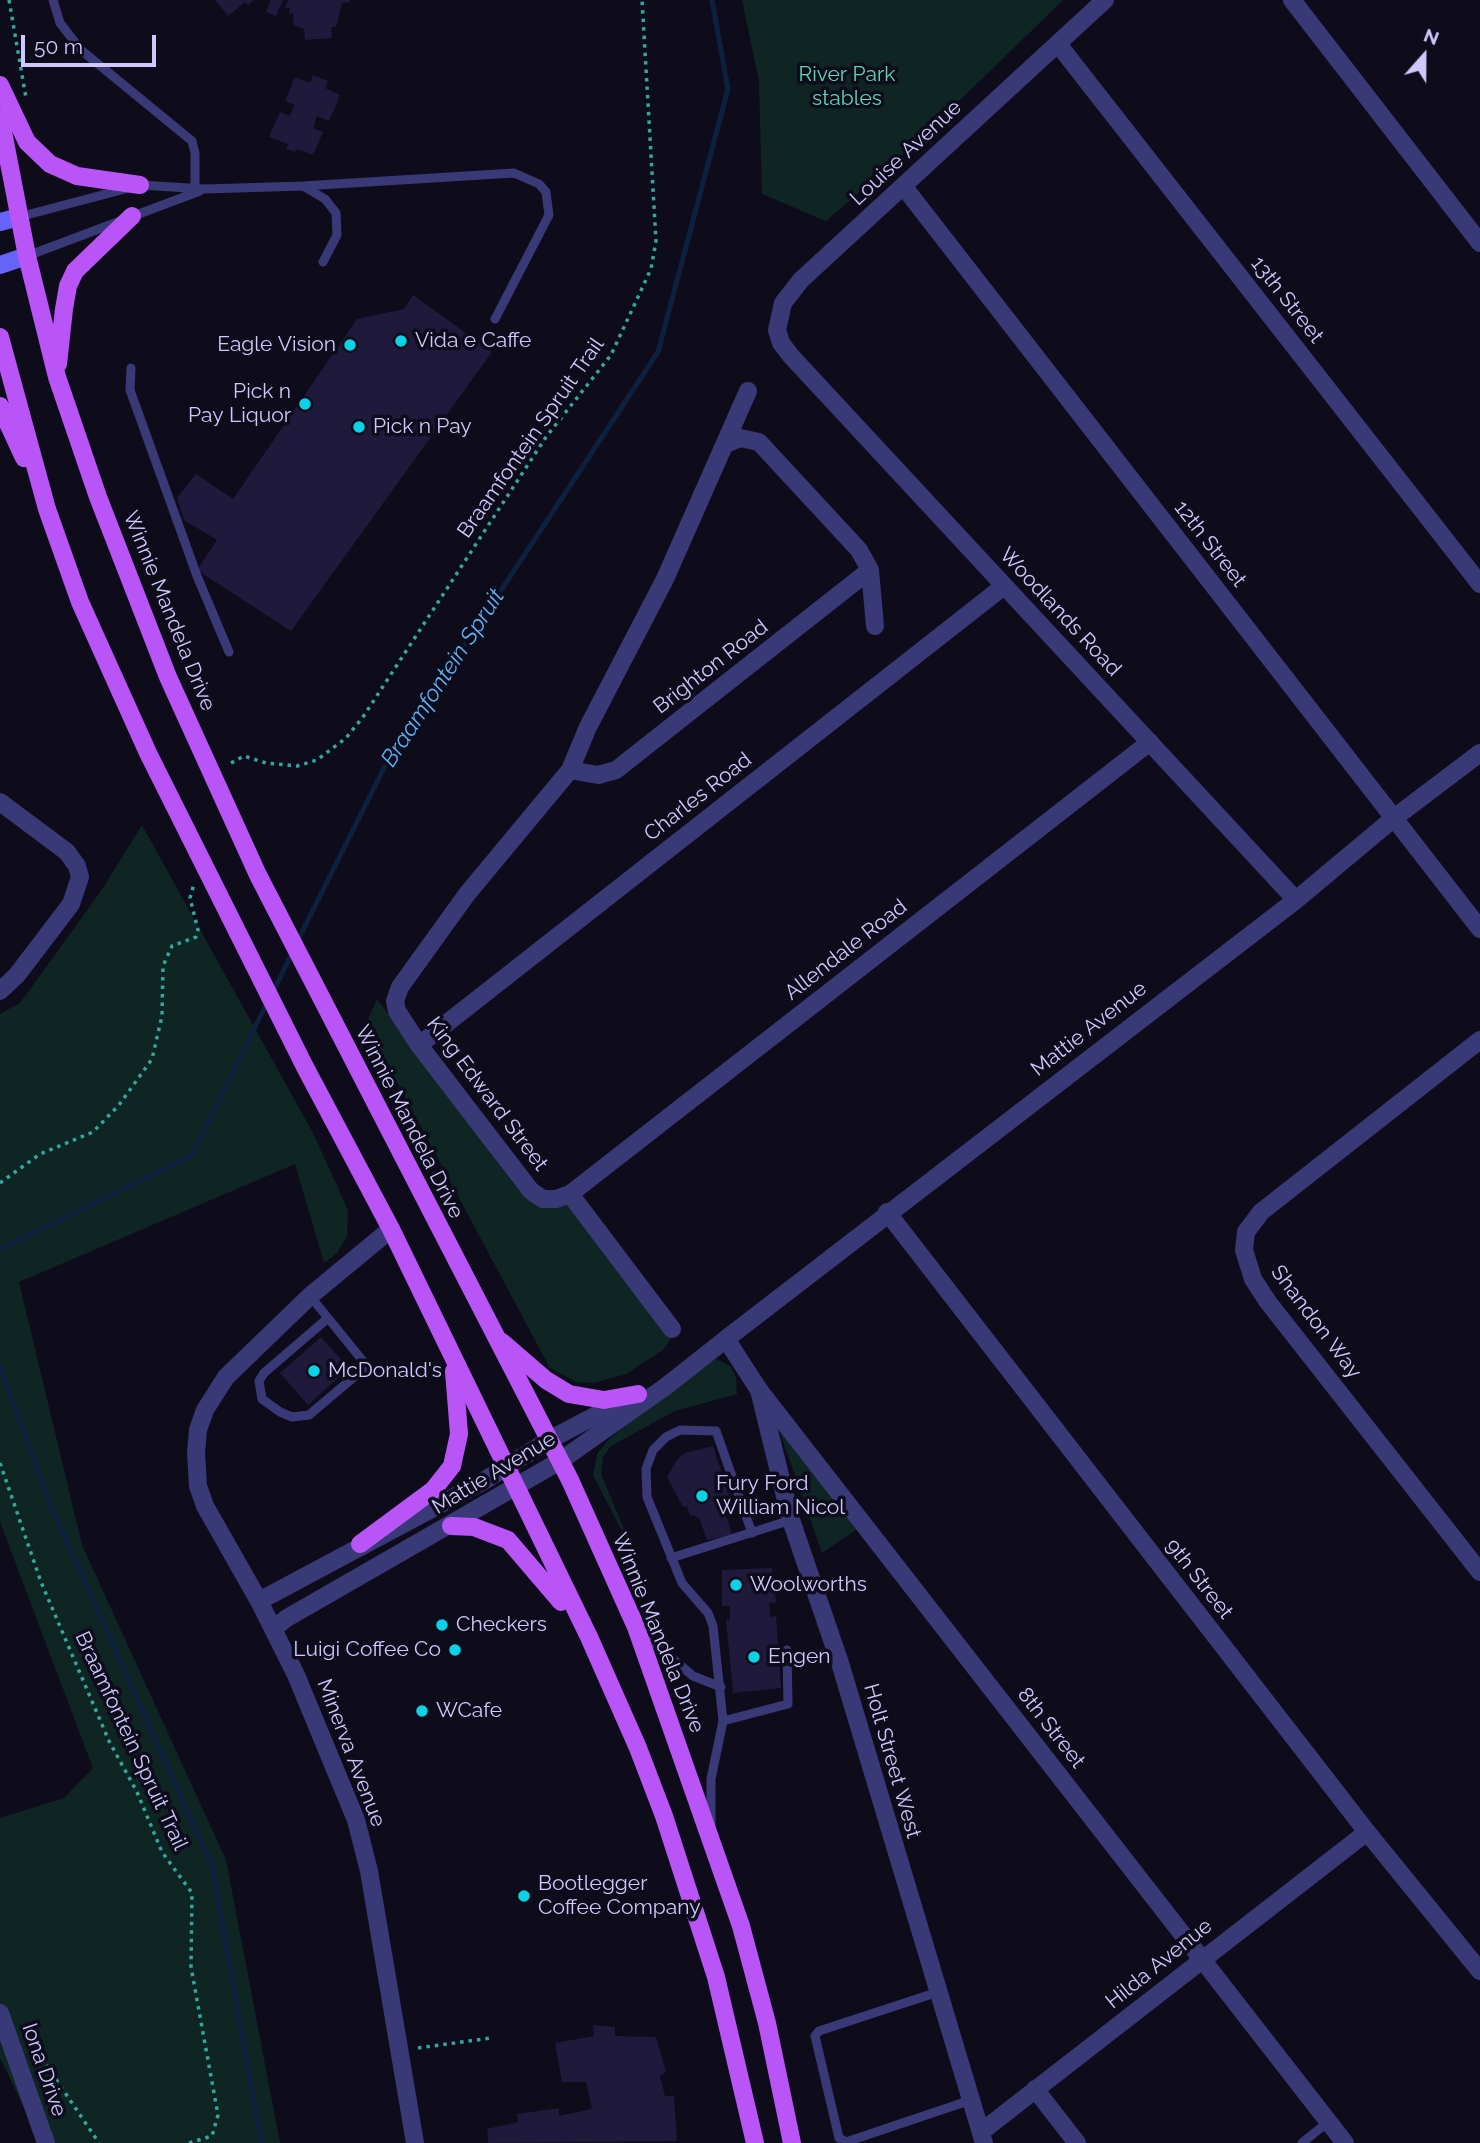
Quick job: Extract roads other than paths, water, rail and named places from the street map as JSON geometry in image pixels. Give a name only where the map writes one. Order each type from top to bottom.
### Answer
[{"type":"main road","points":[[0,85],[27,142],[50,164],[77,176],[140,185]]},
{"type":"main road","name":"Winnie Mandela Drive","points":[[0,116],[27,256],[57,377],[98,497],[168,677],[258,874],[560,1461],[636,1627],[741,1926],[764,2011],[792,2143]]},
{"type":"main road","points":[[57,377],[68,286],[84,259],[132,216]]},
{"type":"main road","points":[[0,222],[19,217]]},
{"type":"main road","points":[[0,265],[27,256]]},
{"type":"main road","points":[[0,337],[47,509],[80,603],[148,753],[249,950],[305,1067],[391,1229],[613,1693],[664,1816],[716,1977],[755,2143]]},
{"type":"main road","points":[[0,406],[47,509]]},
{"type":"main road","points":[[492,1332],[547,1380],[569,1394],[604,1400],[638,1394]]},
{"type":"main road","points":[[360,1544],[433,1490],[452,1466],[459,1434],[453,1357]]},
{"type":"main road","points":[[451,1526],[474,1527],[508,1540],[555,1591],[613,1693]]},
{"type":"street","name":"Louise Avenue","points":[[791,356],[780,343],[777,330],[783,303],[801,280],[1105,0]]},
{"type":"street","points":[[1292,0],[1480,243]]},
{"type":"street","name":"13th Street","points":[[1058,44],[1480,584]]},
{"type":"street","name":"12th Street","points":[[904,187],[1480,929]]},
{"type":"street","name":"Woodlands Road","points":[[791,356],[1296,900]]},
{"type":"street","points":[[570,770],[588,727],[660,591],[748,391]]},
{"type":"street","points":[[726,444],[740,438],[750,438],[764,446],[859,550],[870,570],[875,626]]},
{"type":"street","name":"Brighton Road","points":[[570,770],[598,775],[616,770],[870,570]]},
{"type":"street","name":"Charles Road","points":[[419,1045],[1004,586]]},
{"type":"street","name":"Allendale Road","points":[[570,1194],[1150,742]]},
{"type":"street","name":"Mattie Avenue","points":[[273,1629],[287,1618],[515,1490],[665,1387],[887,1212],[1296,900],[1394,818],[1480,753]]},
{"type":"street","name":"King Edward Street","points":[[570,770],[467,894],[400,986],[395,1007],[419,1045],[521,1181],[543,1199],[556,1199],[570,1194]]},
{"type":"street","points":[[0,802],[67,852],[77,866],[80,877],[71,904],[18,975],[0,991]]},
{"type":"street","name":"Shandon Way","points":[[1480,1040],[1261,1212],[1246,1232],[1244,1250],[1253,1279],[1268,1301],[1480,1572]]},
{"type":"street","points":[[570,1194],[672,1329]]},
{"type":"street","name":"9th Street","points":[[887,1212],[1367,1832],[1480,1971]]},
{"type":"street","name":"Minerva Avenue","points":[[391,1229],[310,1296],[226,1377],[205,1410],[198,1430],[198,1486],[205,1506],[273,1629],[356,1820],[369,1871],[415,2143]]},
{"type":"street","name":"Mattie Avenue","points":[[259,1601],[504,1468],[549,1440],[638,1394],[726,1339]]},
{"type":"street","name":"8th Street","points":[[726,1339],[760,1390],[1345,2143]]},
{"type":"street","name":"Holt Street West","points":[[760,1390],[791,1520],[840,1663],[983,2138]]},
{"type":"street","name":"Hilda Avenue","points":[[983,2138],[1035,2089],[1202,1957],[1367,1832]]},
{"type":"street","name":"Iona Drive","points":[[0,2013],[46,2143]]},
{"type":"street","points":[[1035,2089],[1077,2143]]},
{"type":"lane","points":[[53,0],[60,23],[81,50],[192,141],[199,190]]},
{"type":"lane","points":[[19,217],[140,185],[199,190],[514,173],[540,184],[546,192],[549,215],[495,319]]},
{"type":"lane","points":[[303,186],[325,199],[336,213],[337,235],[323,262]]},
{"type":"lane","points":[[27,256],[199,190]]},
{"type":"lane","points":[[131,368],[130,390],[197,576],[229,652]]},
{"type":"lane","points":[[310,1296],[328,1318],[367,1366],[309,1415],[292,1417],[279,1412],[262,1399],[258,1390],[264,1373],[328,1318]]},
{"type":"lane","points":[[710,1834],[711,1779],[723,1721],[713,1626],[708,1613],[682,1583],[647,1497],[646,1469],[653,1450],[666,1437],[680,1430],[710,1428],[720,1434],[752,1533]]},
{"type":"lane","points":[[671,1558],[791,1520]]},
{"type":"lane","points":[[636,1627],[693,1676],[721,1687]]},
{"type":"lane","points":[[723,1721],[788,1704],[787,1650]]},
{"type":"lane","points":[[937,1992],[819,2031],[815,2036],[839,2138],[846,2142],[971,2100]]},
{"type":"lane","points":[[1302,2143],[1328,2122]]},
{"type":"waterway","name":"Braamfontein Spruit","points":[[297,942],[384,768],[658,352],[728,89],[712,0]]},
{"type":"waterway","name":"Braamfontein Spruit","points":[[273,992],[293,951]]},
{"type":"waterway","name":"Braamfontein Spruit","points":[[0,1249],[192,1155],[268,1001]]},
{"type":"waterway","points":[[0,1366],[50,1504],[212,1866],[261,2143]]},
{"type":"place","name":"Vida e Caffe","points":[[401,341]]},
{"type":"place","name":"Eagle Vision","points":[[350,345]]},
{"type":"place","name":"Pick n Pay Liquor","points":[[305,404]]},
{"type":"place","name":"Pick n Pay","points":[[359,427]]},
{"type":"place","name":"McDonald's","points":[[314,1371]]},
{"type":"place","name":"Fury Ford William Nicol","points":[[702,1496]]},
{"type":"place","name":"Woolworths","points":[[736,1585]]},
{"type":"place","name":"Checkers","points":[[442,1625]]},
{"type":"place","name":"Luigi Coffee Co","points":[[455,1650]]},
{"type":"place","name":"Engen","points":[[754,1657]]},
{"type":"place","name":"WCafe","points":[[422,1711]]},
{"type":"place","name":"Bootlegger Coffee Company","points":[[524,1896]]},
{"type":"park label","name":"River Park stables","points":[[847,87]]}]
